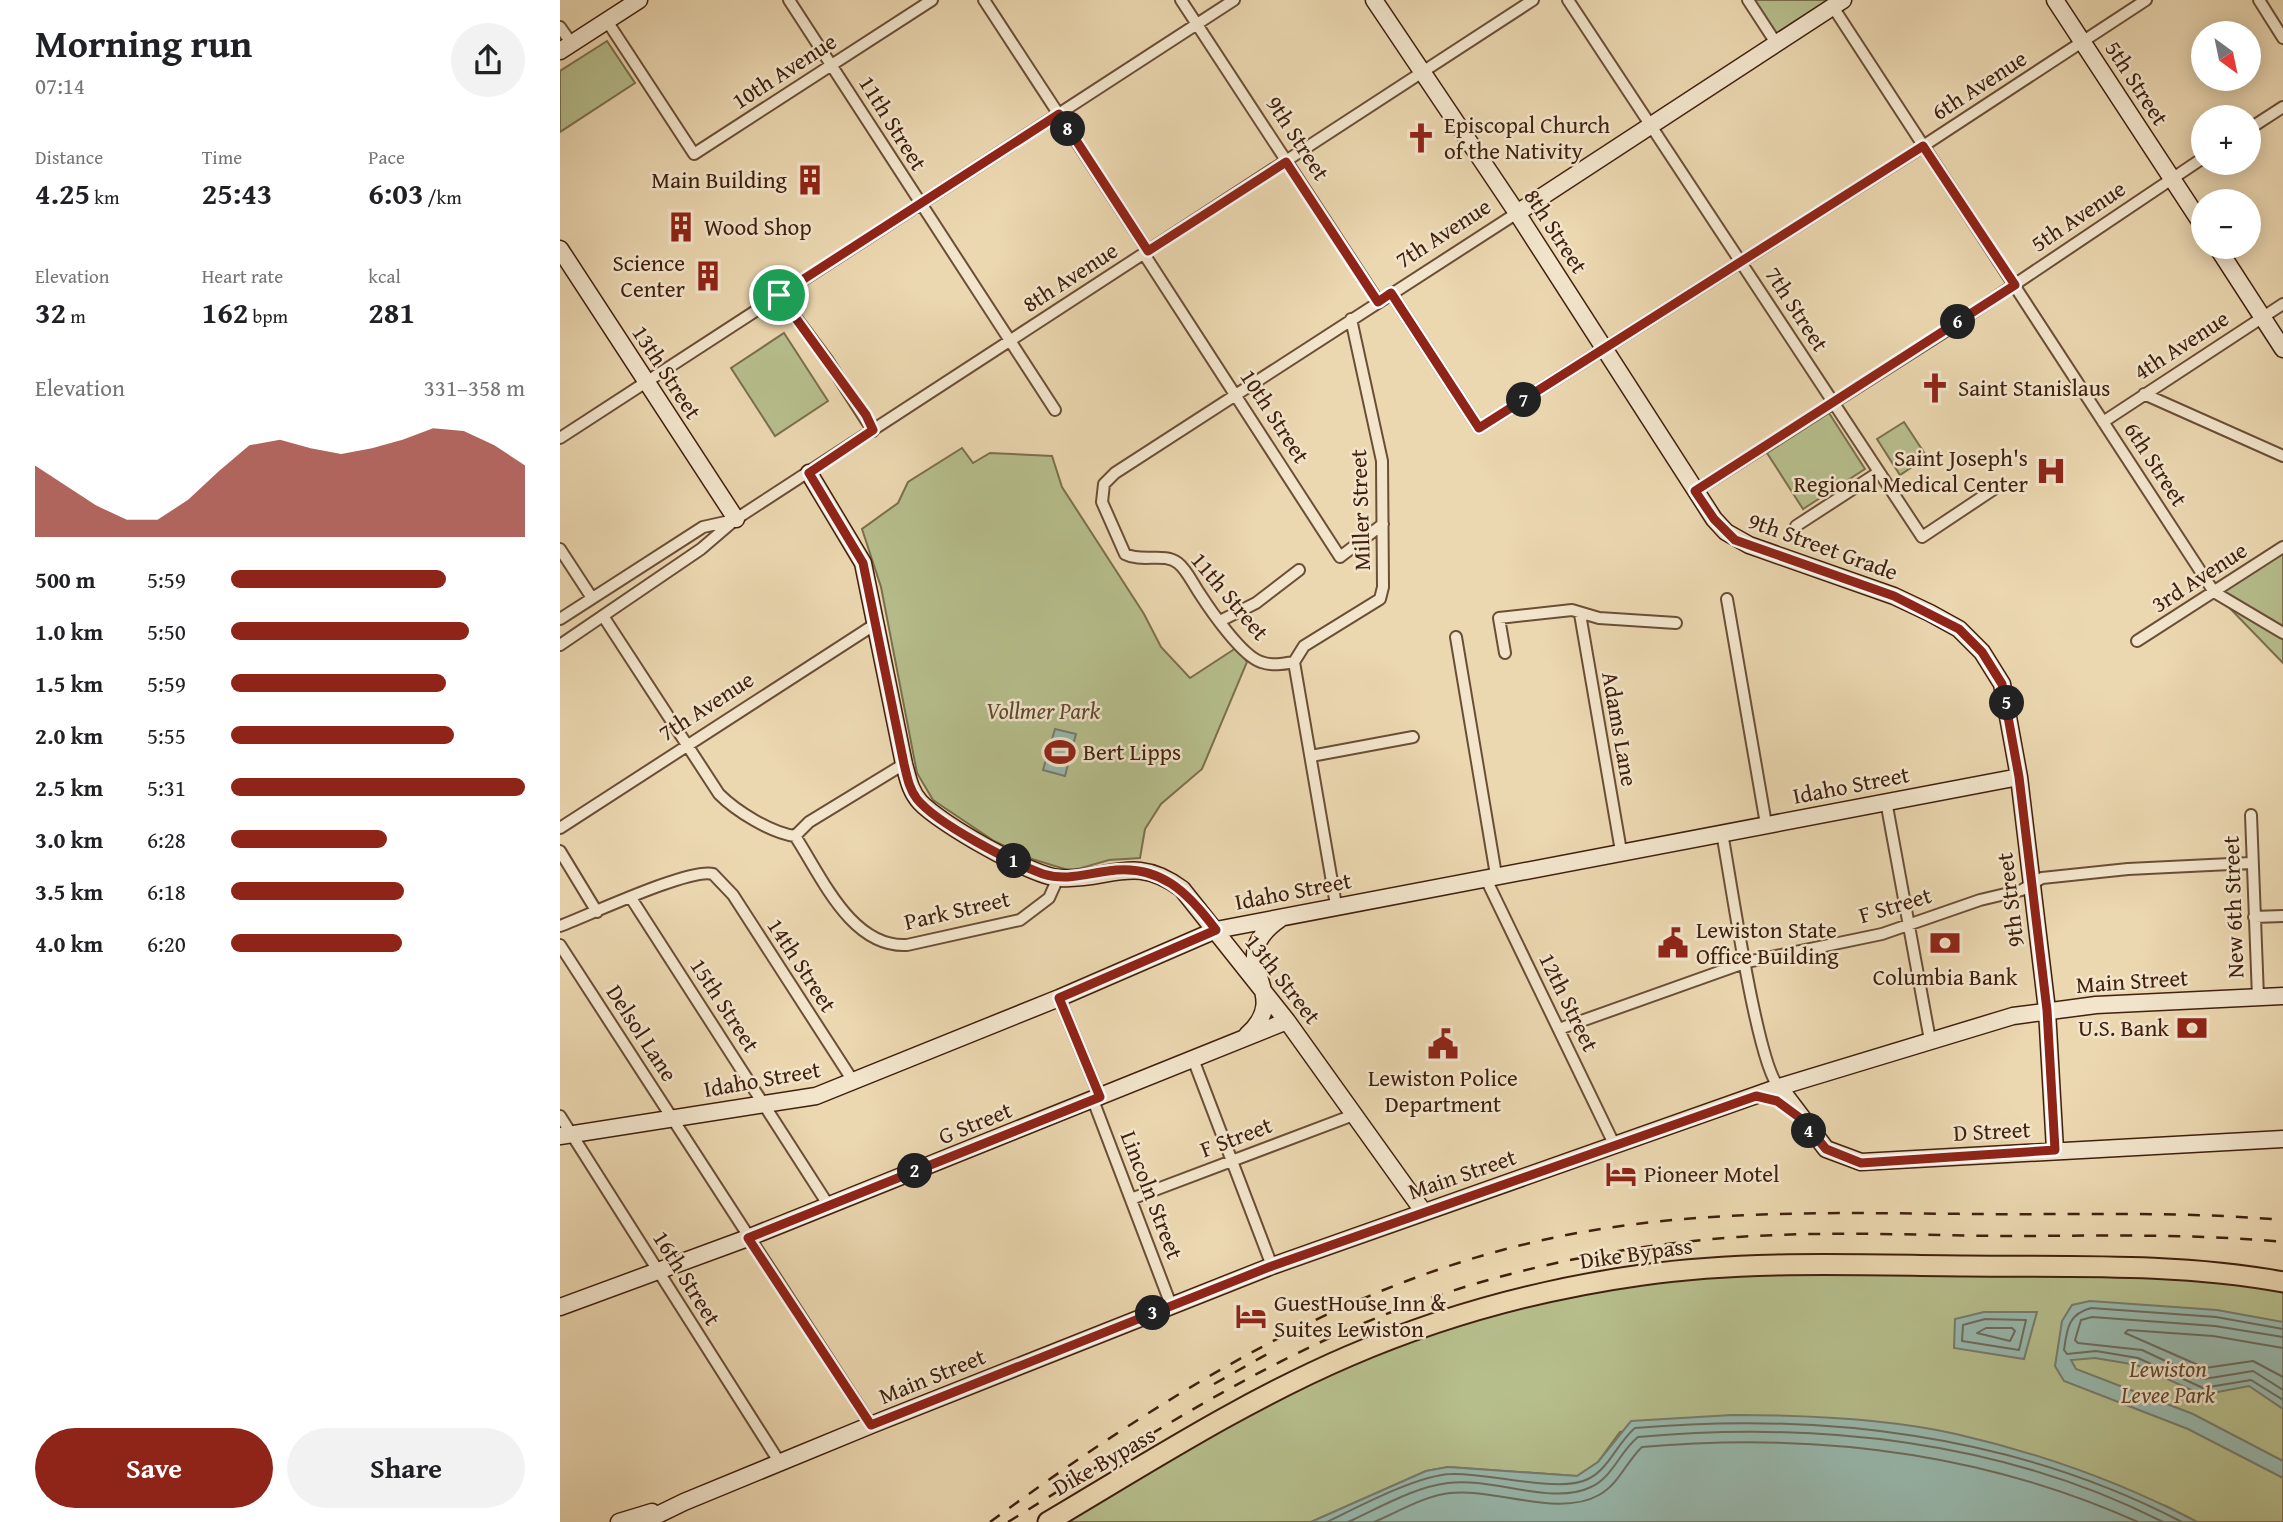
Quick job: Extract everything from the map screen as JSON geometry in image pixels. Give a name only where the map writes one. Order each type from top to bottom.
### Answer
[{"type":"highway","name":"Dike Bypass","points":[[1048,1522],[1246,1407],[1347,1357],[1430,1325],[1565,1288],[1675,1271],[1803,1265],[2142,1268],[2233,1274],[2283,1282]]},
{"type":"street","points":[[560,27],[566,48],[639,0]]},
{"type":"street","name":"11th Street","points":[[789,0],[1055,410]]},
{"type":"street","name":"10th Avenue","points":[[607,21],[694,154],[932,0]]},
{"type":"street","name":"10th Street","points":[[984,0],[1340,557],[1383,524]]},
{"type":"street","name":"9th Street","points":[[1181,0],[1378,302]]},
{"type":"street","points":[[560,438],[1234,0]]},
{"type":"street","name":"8th Street","points":[[1374,0],[1517,213],[1695,491]]},
{"type":"street","name":"8th Avenue","points":[[560,645],[701,549],[736,519],[1533,0]]},
{"type":"street","name":"7th Street","points":[[1568,0],[1922,537],[1994,489]]},
{"type":"street","points":[[1748,0],[1776,43]]},
{"type":"street","name":"5th Street","points":[[2055,0],[2191,208]]},
{"type":"street","name":"6th Avenue","points":[[1391,293],[1479,428],[1923,146],[2146,0]]},
{"type":"street","points":[[2259,0],[2283,38]]},
{"type":"street","name":"7th Avenue","points":[[1104,484],[1115,473],[1838,4]]},
{"type":"street","name":"6th Street","points":[[1838,4],[1923,146],[2214,592]]},
{"type":"street","points":[[2261,121],[2283,107]]},
{"type":"street","name":"5th Avenue","points":[[1695,491],[2015,285],[2191,166]]},
{"type":"street","name":"13th Street","points":[[560,249],[736,519]]},
{"type":"street","points":[[2225,259],[2283,349]]},
{"type":"street","points":[[779,295],[836,372],[873,430]]},
{"type":"street","name":"4th Avenue","points":[[2103,422],[2283,304]]},
{"type":"street","name":"Miller Street","points":[[1294,662],[1304,646],[1380,599],[1383,587],[1379,441],[1351,319]]},
{"type":"street","points":[[2144,394],[2283,456]]},
{"type":"street","points":[[1796,526],[1879,472]]},
{"type":"street","name":"13th Street","points":[[809,473],[858,550],[877,623],[911,790],[940,819],[1027,869],[1058,878],[1121,870],[1149,872],[1182,889],[1287,1021],[1423,1211]]},
{"type":"street","name":"11th Street","points":[[1104,484],[1102,502],[1125,554],[1142,560],[1173,559],[1180,564],[1220,621],[1259,662],[1279,665],[1294,662]]},
{"type":"street","name":"9th Street Grade","points":[[1695,491],[1714,519],[1735,540],[1894,596],[1959,629],[1982,652]]},
{"type":"street","name":"8th Avenue","points":[[560,619],[703,527],[736,519]]},
{"type":"street","name":"3rd Avenue","points":[[2137,641],[2283,547]]},
{"type":"street","points":[[560,549],[592,598]]},
{"type":"street","points":[[1220,621],[1255,603],[1299,570]]},
{"type":"street","points":[[2214,592],[2283,633]]},
{"type":"street","points":[[1727,599],[1766,824]]},
{"type":"street","points":[[1505,653],[1499,618],[1563,610],[1676,623]]},
{"type":"street","name":"Adams Lane","points":[[1580,614],[1621,851]]},
{"type":"street","points":[[603,616],[687,746],[728,803],[786,835],[795,836],[809,822],[904,764]]},
{"type":"street","name":"7th Avenue","points":[[560,828],[877,623]]},
{"type":"street","name":"12th Street","points":[[1456,637],[1490,876],[1615,1146]]},
{"type":"street","name":"9th Street","points":[[1982,652],[2002,684],[2019,777],[2047,1010],[2055,1150]]},
{"type":"street","points":[[1294,662],[1336,905]]},
{"type":"street","points":[[1311,756],[1413,737]]},
{"type":"street","name":"Idaho Street","points":[[566,1135],[816,1096],[1059,998],[1216,930],[2019,777]]},
{"type":"street","points":[[1886,801],[1930,1040]]},
{"type":"street","name":"New 6th Street","points":[[2251,815],[2258,997]]},
{"type":"street","points":[[1722,833],[1769,1073],[1779,1087]]},
{"type":"street","name":"Park Street","points":[[795,836],[856,925],[877,941],[895,945],[1020,920],[1049,898],[1058,878]]},
{"type":"street","points":[[560,851],[597,912]]},
{"type":"street","name":"F Street","points":[[1559,1029],[1746,962],[1910,925],[2031,885],[2042,878],[2082,872],[2251,863]]},
{"type":"street","name":"14th Street","points":[[631,898],[701,873],[713,874],[733,895],[852,1082]]},
{"type":"street","points":[[560,926],[631,898]]},
{"type":"street","name":"15th Street","points":[[631,898],[829,1206]]},
{"type":"street","points":[[1242,1039],[1263,1017],[1265,993],[1255,969],[1256,944],[1263,933],[1285,915]]},
{"type":"street","points":[[2254,917],[2283,916]]},
{"type":"street","name":"Delsol Lane","points":[[560,945],[871,1425]]},
{"type":"street","name":"Main Street","points":[[643,1522],[684,1502],[871,1425],[1272,1266],[1779,1087],[1978,1025],[2047,1010],[2283,996]]},
{"type":"street","name":"Lincoln Street","points":[[1059,998],[1171,1306]]},
{"type":"street","name":"G Street","points":[[560,1307],[748,1238],[1287,1021]]},
{"type":"street","points":[[1193,1059],[1272,1266]]},
{"type":"street","points":[[1756,1096],[1777,1101],[1797,1111],[1803,1090],[1841,1068]]},
{"type":"street","name":"D Street","points":[[1779,1087],[1826,1149],[1861,1163],[2283,1139]]},
{"type":"street","name":"F Street","points":[[1131,1199],[1356,1114]]},
{"type":"street","name":"16th Street","points":[[560,1116],[566,1135],[659,1272],[780,1463]]},
{"type":"street","name":"Main Street","points":[[619,1522],[684,1502]]},
{"type":"green space","points":[[1748,0],[1843,0],[1776,43]]},
{"type":"green space","points":[[607,41],[635,83],[560,132],[560,71]]},
{"type":"green space","points":[[784,333],[828,401],[775,436],[731,368]]},
{"type":"green space","points":[[1829,413],[1865,469],[1803,509],[1767,453]]},
{"type":"green space","points":[[1904,422],[1927,457],[1900,475],[1877,439]]},
{"type":"green space","name":"Vollmer Park","points":[[962,448],[973,463],[990,453],[1052,456],[1062,487],[1144,614],[1161,647],[1190,678],[1236,648],[1247,662],[1202,769],[1161,804],[1145,829],[1140,858],[1109,860],[1071,871],[1032,859],[994,841],[933,800],[917,773],[881,587],[862,529],[898,503],[908,482]]},
{"type":"green space","points":[[2283,547],[2283,663],[2214,592]]},
{"type":"green space","name":"Lewiston Levee Park","points":[[1803,1265],[2283,1282],[2283,1522],[2197,1522],[2166,1506],[1854,1420],[1732,1415],[1620,1432],[1598,1462],[1577,1476],[1448,1467],[1426,1471],[1311,1522],[1048,1522],[1316,1372],[1527,1296]]},
{"type":"water","name":"Bert Lipps","points":[[1055,729],[1076,734],[1065,776],[1043,770]]},
{"type":"water","points":[[2090,1301],[2217,1310],[2283,1322],[2283,1409],[2249,1386],[2202,1395],[2137,1365],[2095,1358],[2071,1360],[2076,1369],[2193,1414],[2283,1461],[2283,1478],[2188,1429],[2064,1381],[2055,1366],[2062,1321],[2072,1305]]},
{"type":"water","points":[[1984,1312],[2037,1312],[2024,1359],[1954,1348],[1955,1319]]},
{"type":"water","points":[[1732,1415],[1844,1418],[1901,1424],[1956,1434],[2079,1470],[2139,1494],[2197,1522],[1311,1522],[1426,1471],[1448,1467],[1577,1476],[1598,1462],[1631,1421]]},
{"type":"railway","points":[[990,1522],[1127,1427],[1270,1342],[1345,1306],[1422,1275],[1501,1250],[1583,1232],[1631,1225],[1680,1219],[1778,1214],[2167,1214],[2283,1220]]},
{"type":"railway","points":[[1008,1522],[1150,1435],[1295,1354],[1438,1295],[1565,1261],[1695,1241],[1803,1234],[2177,1236],[2283,1242]]},
{"type":"railway","points":[[1214,1384],[1269,1353]]},
{"type":"place","name":"Episcopal Church of the Nativity","points":[[1421,138]]},
{"type":"place","name":"Main Building","points":[[810,180]]},
{"type":"place","name":"Wood Shop","points":[[681,227]]},
{"type":"place","name":"Science Center","points":[[708,276]]},
{"type":"place","name":"Saint Stanislaus","points":[[1935,388]]},
{"type":"place","name":"Saint Joseph's Regional Medical Center","points":[[2051,471]]},
{"type":"place","name":"Bert Lipps","points":[[1060,752]]},
{"type":"place","name":"Lewiston State Office Building","points":[[1673,943]]},
{"type":"place","name":"Columbia Bank","points":[[1945,943]]},
{"type":"place","name":"U.S. Bank","points":[[2192,1028]]},
{"type":"place","name":"Lewiston Police Department","points":[[1443,1044]]},
{"type":"place","name":"Pioneer Motel","points":[[1621,1174]]},
{"type":"place","name":"GuestHouse Inn & Suites Lewiston","points":[[1251,1316]]},
{"type":"route","points":[[1059,114],[1148,251],[1286,162],[1378,302],[1391,293],[1479,428],[1923,146],[2015,285],[1695,491],[1714,519],[1735,540],[1894,596],[1959,629],[1982,652],[2002,684],[2019,777],[2047,1010],[2055,1150],[1861,1163],[1826,1149],[1800,1118],[1777,1101],[1756,1096],[1272,1266],[871,1425],[748,1238],[1100,1097],[1059,998],[1216,930],[1194,900],[1162,877],[1135,869],[1058,878],[1027,869],[940,819],[918,800],[911,790],[863,563],[858,550],[809,473],[873,430],[866,415],[779,295],[1059,114]]}]
